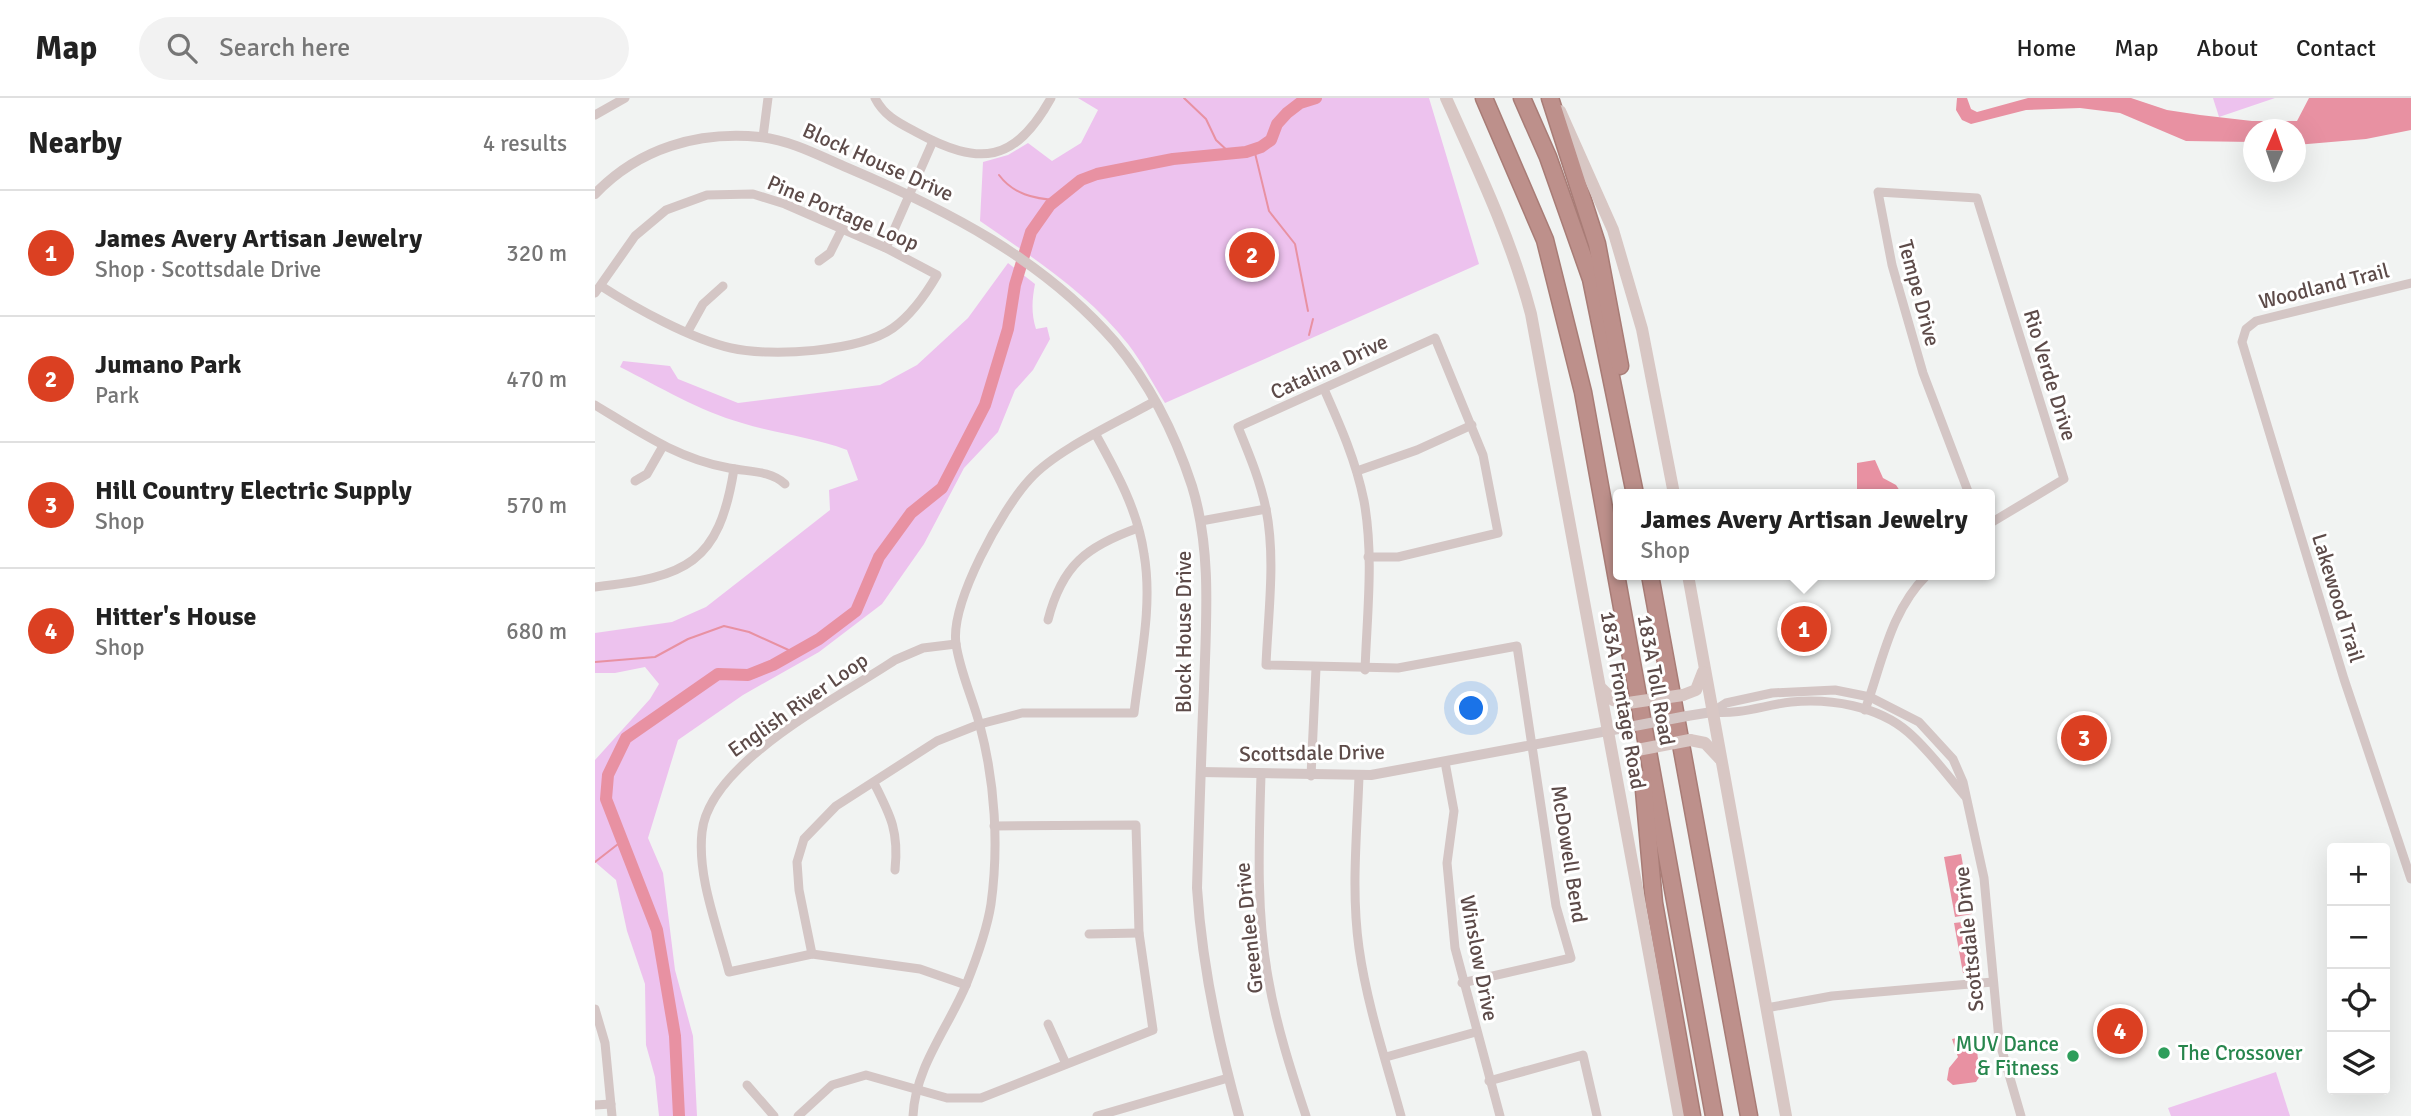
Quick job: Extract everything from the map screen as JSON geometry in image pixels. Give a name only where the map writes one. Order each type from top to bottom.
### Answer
[{"type":"highway","name":"183A Toll Road","points":[[1485,98],[1545,240],[1583,392],[1613,559]]},
{"type":"highway","points":[[1522,98],[1548,157],[1591,279],[1622,418],[1634,489]]},
{"type":"highway","points":[[1552,98],[1591,196],[1622,376],[1622,418]]},
{"type":"highway","name":"183A Toll Road","points":[[1617,580],[1714,1116]]},
{"type":"highway","name":"183A Toll Road","points":[[1651,580],[1749,1116]]},
{"type":"highway","points":[[1635,682],[1654,903],[1692,1116]]},
{"type":"highway","points":[[1715,933],[1731,984],[1759,1116]]},
{"type":"main road","name":"183A Frontage Road","points":[[1446,98],[1516,259],[1531,314],[1679,1116]]},
{"type":"main road","points":[[1591,196],[1613,230],[1642,329],[1673,489]]},
{"type":"main road","points":[[1689,580],[1786,1116]]},
{"type":"main road","points":[[1602,689],[1613,700],[1628,703],[1691,694],[1699,686],[1704,665]]},
{"type":"main road","points":[[1616,772],[1622,757],[1632,751],[1690,740],[1706,743],[1721,761]]},
{"type":"street","points":[[596,113],[625,98]]},
{"type":"street","points":[[764,137],[768,98]]},
{"type":"street","points":[[875,98],[889,117],[933,141],[965,153],[990,154],[1010,148],[1024,138],[1051,98]]},
{"type":"street","name":"Block House Drive","points":[[595,194],[631,164],[662,148],[702,137],[764,137],[812,153],[910,194],[956,217],[1016,254],[1073,300],[1116,344],[1155,401],[1181,455],[1201,521],[1207,610],[1197,888],[1199,929],[1215,1023],[1239,1116]]},
{"type":"street","points":[[886,248],[933,141]]},
{"type":"street","name":"Tempe Drive","points":[[1967,489],[1923,373],[1881,219],[1878,192],[1977,198]]},
{"type":"street","name":"Pine Portage Loop","points":[[754,194],[842,229],[937,275],[915,307],[900,321],[870,339],[773,352],[730,348],[598,290],[635,236],[666,210],[706,195],[754,194]]},
{"type":"street","name":"Rio Verde Drive","points":[[1977,198],[2064,479],[1995,521]]},
{"type":"street","points":[[819,261],[830,253],[842,229]]},
{"type":"street","name":"Woodland Trail","points":[[2248,327],[2256,321],[2411,283]]},
{"type":"street","points":[[688,331],[703,304],[723,286]]},
{"type":"street","name":"Lakewood Trail","points":[[2248,327],[2243,335],[2243,348],[2344,679],[2411,879]]},
{"type":"street","name":"Catalina Drive","points":[[1266,509],[1256,471],[1238,427],[1434,338],[1472,425]]},
{"type":"street","points":[[1201,521],[1266,509],[1271,546],[1266,665],[1365,670],[1367,527],[1357,471],[1324,388]]},
{"type":"street","points":[[913,1116],[917,1089],[966,985],[991,905],[994,826],[992,789],[980,724],[956,644],[956,619],[963,592],[1012,503],[1030,478],[1055,458],[1155,401]]},
{"type":"street","points":[[595,405],[685,457],[734,469],[776,475],[785,484]]},
{"type":"street","points":[[1357,471],[1417,450],[1472,425],[1485,466],[1498,533],[1398,557],[1368,556]]},
{"type":"street","points":[[812,954],[799,890],[797,862],[804,839],[836,806],[937,741],[980,724],[1023,713],[1134,713],[1147,588],[1138,528],[1120,478],[1096,435]]},
{"type":"street","points":[[635,481],[647,474],[663,446]]},
{"type":"street","points":[[595,587],[671,574],[699,557],[715,538],[724,519],[734,469]]},
{"type":"street","points":[[1048,620],[1052,603],[1069,570],[1083,554],[1103,540],[1138,528]]},
{"type":"street","points":[[1865,710],[1891,631],[1901,609],[1923,580]]},
{"type":"street","name":"English River Loop","points":[[956,644],[923,648],[895,660],[739,765],[709,806],[702,830],[701,855],[729,972],[812,954],[920,969],[966,985]]},
{"type":"street","name":"McDowell Bend","points":[[1365,670],[1398,668],[1517,646],[1556,906],[1571,958],[1462,983]]},
{"type":"street","points":[[1311,776],[1315,668]]},
{"type":"street","name":"Scottsdale Drive","points":[[1712,712],[1726,703],[1804,689],[1835,690],[1870,697],[1919,722],[1953,760],[1966,797],[1984,877],[1999,1040],[2021,1116]]},
{"type":"street","name":"Scottsdale Drive","points":[[1201,772],[1359,776],[1712,712],[1728,713],[1804,702],[1836,702],[1865,710],[1907,732],[1966,797]]},
{"type":"street","name":"Winslow Drive","points":[[1445,762],[1454,811],[1447,863],[1448,893],[1462,983],[1500,1116]]},
{"type":"street","name":"Greenlee Drive","points":[[1261,775],[1258,867],[1268,976],[1288,1062],[1306,1116]]},
{"type":"street","points":[[1359,776],[1354,877],[1359,947],[1367,993],[1401,1116]]},
{"type":"street","points":[[874,783],[894,824],[898,846],[895,870]]},
{"type":"street","points":[[798,1116],[832,1085],[853,1077],[879,1077],[947,1098],[981,1098],[1153,1030],[1139,933],[1136,825],[994,826]]},
{"type":"street","points":[[1089,934],[1139,933]]},
{"type":"street","points":[[1766,1008],[1832,996],[1993,982]]},
{"type":"street","points":[[595,1009],[605,1043],[612,1116]]},
{"type":"street","points":[[1048,1024],[1066,1064]]},
{"type":"street","points":[[1386,1057],[1476,1032]]},
{"type":"street","points":[[1489,1081],[1583,1055],[1597,1116]]},
{"type":"street","points":[[1097,1116],[1228,1078]]},
{"type":"street","points":[[747,1085],[774,1116]]},
{"type":"street","points":[[595,1105],[611,1104]]},
{"type":"shaded area","points":[[1078,98],[1429,98],[1479,264],[1165,403],[1133,351],[1096,309],[1059,277],[980,221],[983,162],[1008,155],[1028,143],[1052,161],[1081,143],[1098,110]]},
{"type":"shaded area","points":[[1957,98],[1967,98],[1971,109],[1977,112],[2028,98],[2131,98],[2167,110],[2243,120],[2243,142],[2186,141],[2120,113],[2080,108],[2026,110],[1971,124],[1962,120],[1956,110]]},
{"type":"shaded area","points":[[2213,98],[2275,98],[2219,117]]},
{"type":"shaded area","points":[[2309,98],[2411,98],[2411,130],[2366,139],[2306,144],[2306,119],[2298,119]]},
{"type":"shaded area","points":[[1008,263],[1035,284],[1034,323],[1036,329],[1047,327],[1050,339],[1033,370],[1015,390],[998,432],[964,468],[924,544],[882,604],[819,652],[743,695],[678,740],[648,838],[663,873],[675,970],[693,1036],[697,1116],[659,1116],[655,1077],[646,1045],[645,984],[627,931],[616,880],[595,862],[595,760],[650,699],[659,684],[645,667],[615,673],[595,673],[595,633],[672,622],[706,607],[830,510],[829,490],[858,480],[847,450],[726,418],[620,367],[623,361],[670,366],[678,379],[738,403],[880,385],[917,365],[968,318]]},
{"type":"shaded area","points":[[1875,460],[1883,478],[1899,489],[1857,489],[1857,463]]},
{"type":"shaded area","points":[[1961,854],[1972,914],[1955,917],[1944,857]]},
{"type":"shaded area","points":[[1954,923],[1974,923],[1977,967],[1976,971],[1963,973]]},
{"type":"shaded area","points":[[1975,1034],[1980,1076],[1976,1082],[1953,1085],[1947,1080],[1949,1068],[1958,1057],[1952,1039]]},
{"type":"shaded area","points":[[2276,1072],[2290,1116],[2171,1116],[2168,1108]]},
{"type":"waterway","points":[[1184,98],[1206,119],[1216,140],[1230,153]]},
{"type":"waterway","points":[[679,1116],[675,1036],[657,930],[606,799],[608,775],[626,738],[718,674],[748,675],[773,665],[819,639],[856,611],[879,557],[911,513],[942,488],[985,405],[1008,329],[1015,285],[1031,232],[1050,205],[1081,180],[1097,174],[1173,159],[1246,152],[1261,147],[1271,140],[1277,124],[1287,113],[1300,103],[1316,98]]},
{"type":"waterway","points":[[1254,149],[1269,211],[1295,244],[1308,311]]},
{"type":"waterway","points":[[999,175],[1017,191],[1057,200]]},
{"type":"waterway","points":[[1309,335],[1313,319]]},
{"type":"waterway","points":[[595,662],[655,657],[688,639],[724,626],[749,632],[793,652]]},
{"type":"waterway","points":[[595,862],[622,841]]},
{"type":"place","name":"Jumano Park","points":[[1252,255]]},
{"type":"place","name":"James Avery Artisan Jewelry","points":[[1804,629]]},
{"type":"place","name":"Hill Country Electric Supply","points":[[2084,738]]},
{"type":"place","name":"Hitter's House","points":[[2120,1031]]},
{"type":"place","name":"The Crossover","points":[[2164,1053]]},
{"type":"place","name":"MUV Dance & Fitness","points":[[2073,1056]]}]
